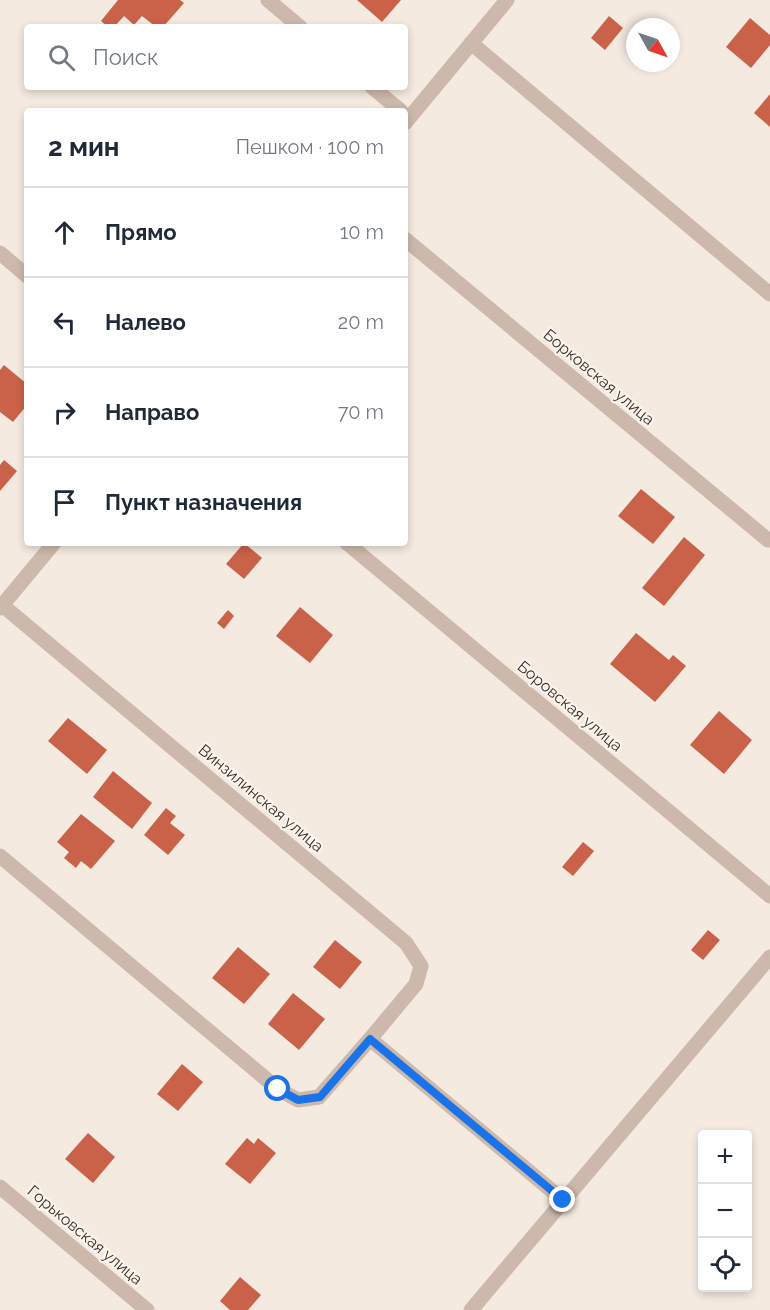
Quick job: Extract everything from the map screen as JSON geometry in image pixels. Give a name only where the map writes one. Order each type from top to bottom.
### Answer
[{"type":"street","points":[[268,0],[296,24]]},
{"type":"street","points":[[408,114],[507,0]]},
{"type":"street","points":[[471,43],[770,294]]},
{"type":"street","points":[[375,90],[395,108]]},
{"type":"street","name":"Борковская улица","points":[[408,241],[770,540]]},
{"type":"street","points":[[0,253],[24,273]]},
{"type":"street","points":[[1,606],[51,546]]},
{"type":"street","name":"Боровская улица","points":[[351,546],[770,896]]},
{"type":"street","name":"Винзилинская улица","points":[[0,856],[278,1089],[298,1100],[320,1097],[416,984],[421,966],[406,943],[1,606]]},
{"type":"street","points":[[471,1310],[770,957]]},
{"type":"street","points":[[370,1039],[563,1200]]},
{"type":"street","name":"Горьковская улица","points":[[0,1187],[147,1310]]},
{"type":"building","points":[[118,0],[180,0],[184,3],[166,24],[152,24],[142,16],[135,24],[124,16],[117,24],[104,24],[101,21]]},
{"type":"building","points":[[357,0],[401,0],[382,22]]},
{"type":"building","points":[[609,16],[623,28],[605,50],[591,38]]},
{"type":"building","points":[[750,18],[770,35],[770,45],[751,68],[726,47]]},
{"type":"building","points":[[770,94],[770,127],[754,113]]},
{"type":"building","points":[[4,365],[24,382],[24,409],[13,422],[0,412],[0,370]]},
{"type":"building","points":[[4,460],[17,471],[0,491],[0,465]]},
{"type":"building","points":[[641,489],[675,517],[653,544],[618,516]]},
{"type":"building","points":[[684,537],[705,555],[664,606],[642,588]]},
{"type":"building","points":[[241,546],[248,546],[262,558],[244,579],[226,564]]},
{"type":"building","points":[[300,607],[333,635],[310,663],[276,636]]},
{"type":"building","points":[[228,610],[234,616],[224,629],[217,623]]},
{"type":"building","points":[[636,633],[669,660],[673,655],[686,666],[655,702],[610,664]]},
{"type":"building","points":[[719,711],[752,740],[724,774],[690,745]]},
{"type":"building","points":[[68,718],[107,750],[87,774],[48,741]]},
{"type":"building","points":[[113,771],[152,803],[132,829],[93,797]]},
{"type":"building","points":[[166,808],[176,816],[170,823],[185,835],[168,855],[144,835]]},
{"type":"building","points":[[81,814],[115,841],[91,869],[81,861],[76,868],[64,858],[69,852],[57,842]]},
{"type":"building","points":[[583,842],[594,851],[573,876],[562,867]]},
{"type":"building","points":[[708,930],[720,940],[703,960],[691,950]]},
{"type":"building","points":[[335,940],[362,962],[340,989],[313,967]]},
{"type":"building","points":[[238,947],[270,974],[244,1004],[212,978]]},
{"type":"building","points":[[293,993],[325,1019],[299,1050],[268,1024]]},
{"type":"building","points":[[182,1064],[203,1082],[178,1111],[157,1094]]},
{"type":"building","points":[[88,1133],[115,1157],[93,1183],[65,1159]]},
{"type":"building","points":[[247,1138],[254,1144],[258,1138],[276,1153],[250,1184],[225,1164]]},
{"type":"building","points":[[240,1277],[261,1295],[248,1310],[230,1310],[220,1301]]},
{"type":"route","points":[[278,1089],[298,1100],[320,1097],[370,1039],[563,1200]]}]
